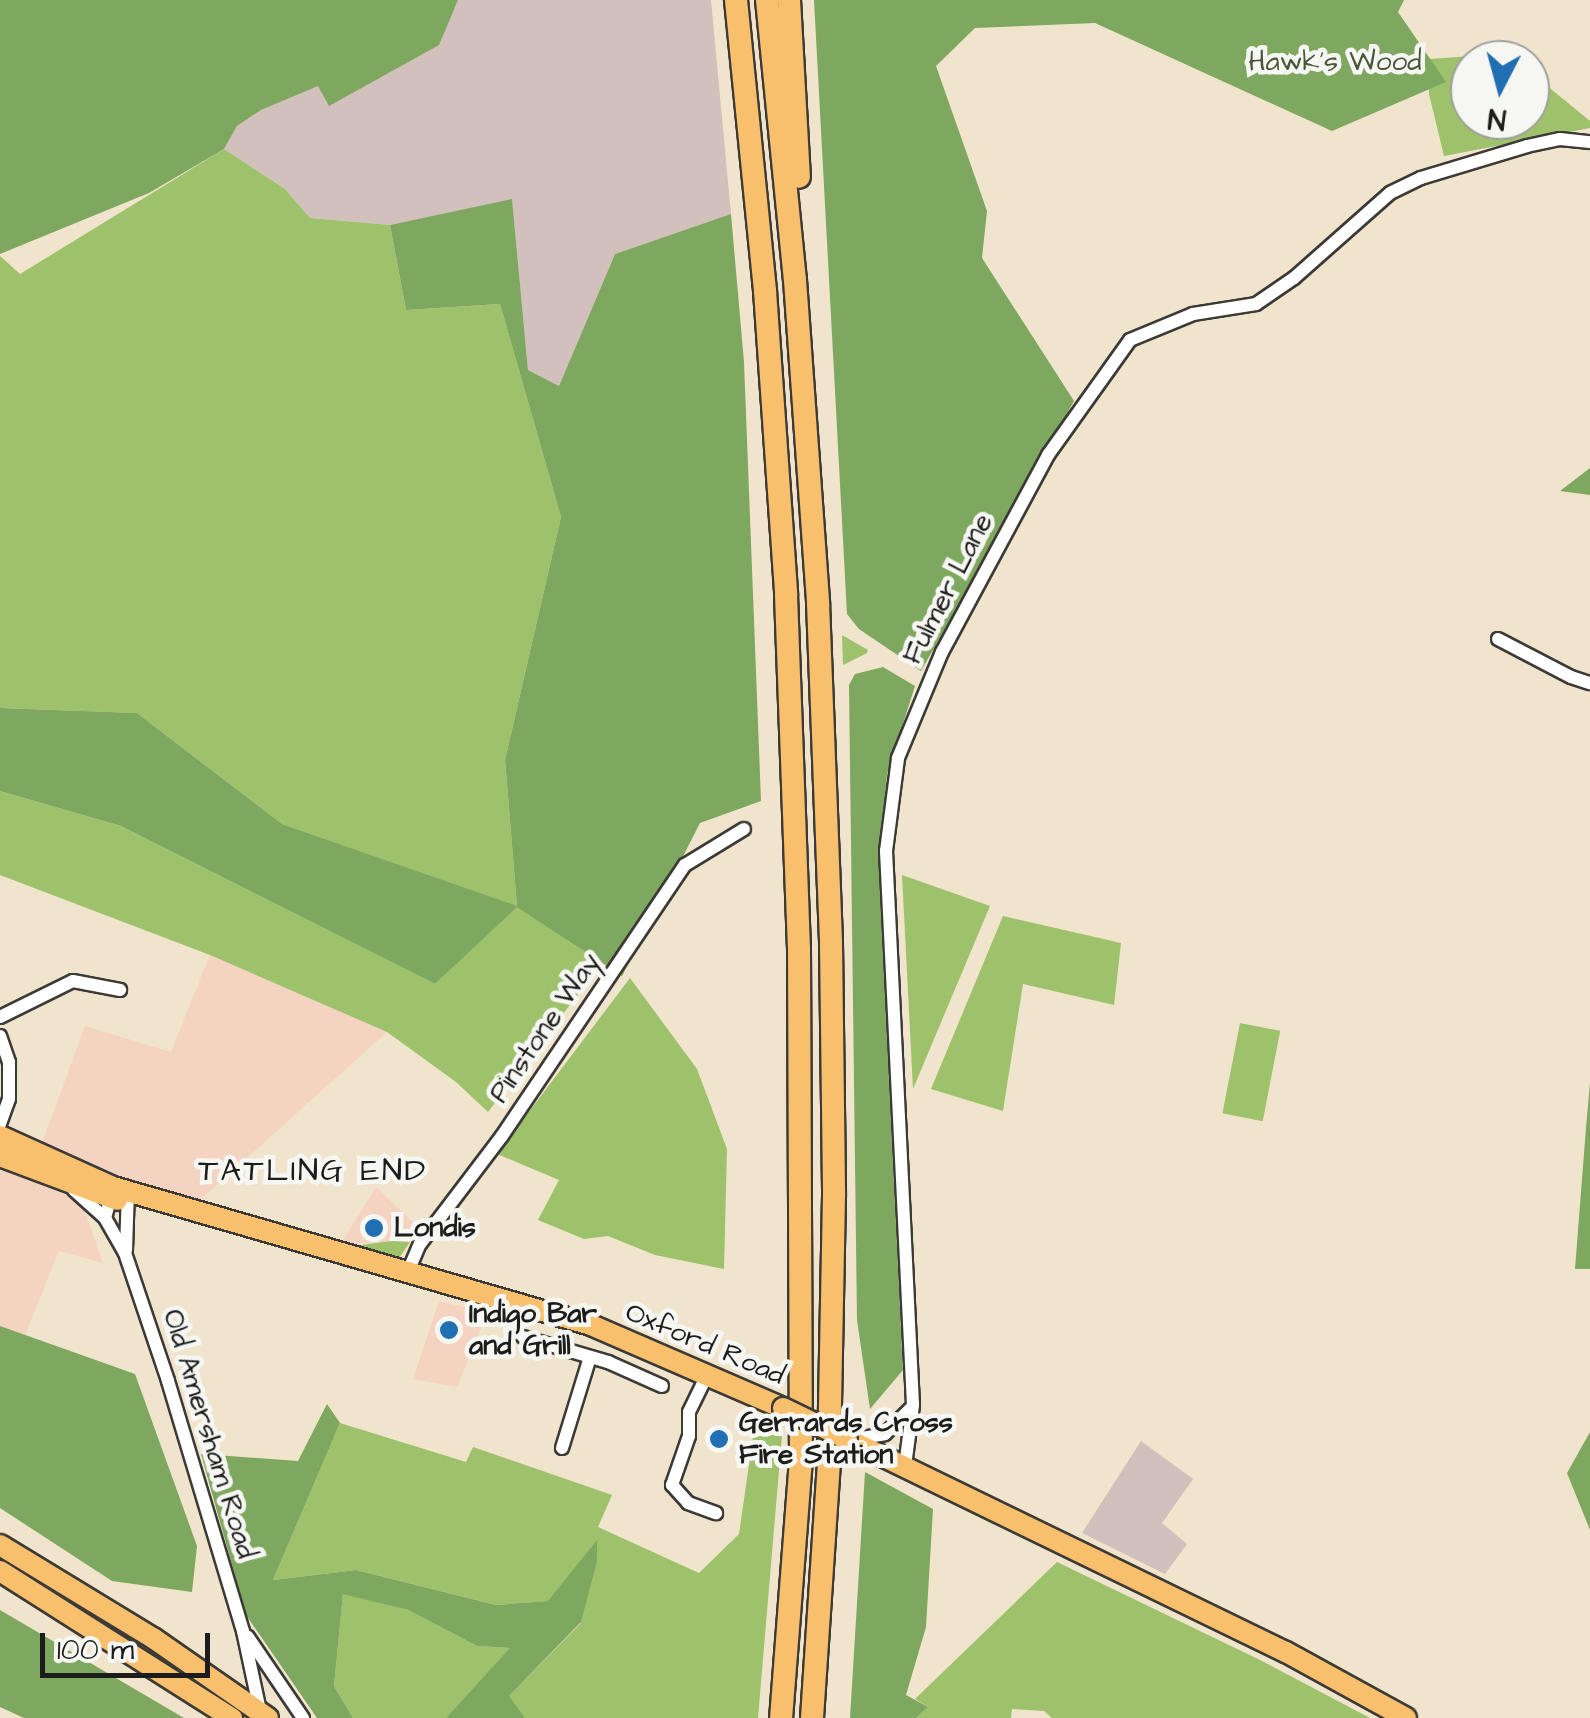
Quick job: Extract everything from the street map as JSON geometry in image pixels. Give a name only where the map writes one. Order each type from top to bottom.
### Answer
[{"type":"highway","points":[[736,0],[764,291],[783,556],[799,948],[802,1420],[781,1718]]},
{"type":"highway","points":[[767,0],[795,280],[818,603],[834,1106],[829,1462],[812,1718]]},
{"type":"highway","points":[[789,0],[800,198],[795,280]]},
{"type":"main road","name":"Oxford Road","points":[[0,1136],[116,1199],[407,1274],[616,1335],[708,1373],[1286,1652],[1406,1718]]},
{"type":"main road","points":[[0,1156],[116,1199]]},
{"type":"main road","points":[[0,1544],[153,1638],[263,1716]]},
{"type":"main road","points":[[0,1571],[232,1718]]},
{"type":"street","name":"Fulmer Lane","points":[[905,1466],[913,1405],[886,886],[888,824],[898,758],[923,693],[1027,491],[1064,428],[1130,340],[1193,314],[1256,304],[1285,286],[1390,193],[1421,178],[1527,146],[1560,140],[1590,142]]},
{"type":"street","points":[[1498,639],[1571,678],[1590,683]]},
{"type":"street","name":"Pinstone Way","points":[[407,1274],[420,1244],[502,1136],[685,866],[744,829]]},
{"type":"street","points":[[0,1017],[72,981],[120,990]]},
{"type":"street","points":[[0,1036],[9,1062],[10,1099],[0,1124]]},
{"type":"street","name":"Old Amersham Road","points":[[116,1199],[126,1253],[244,1631],[263,1716]]},
{"type":"street","name":"Old Amersham Road","points":[[116,1199],[126,1253]]},
{"type":"street","points":[[608,1362],[616,1335]]},
{"type":"street","points":[[522,1337],[608,1362],[662,1386]]},
{"type":"street","points":[[562,1448],[590,1357]]},
{"type":"street","points":[[708,1373],[689,1412],[689,1436],[672,1485],[688,1502],[716,1513]]},
{"type":"street","points":[[848,1439],[885,1434],[913,1405]]},
{"type":"street","name":"Old Amersham Road","points":[[244,1631],[304,1718]]},
{"type":"shaded area","points":[[458,0],[711,0],[731,214],[615,254],[559,386],[528,370],[512,200],[390,225],[310,218],[285,189],[224,149],[237,126],[261,110],[319,85],[329,106],[455,8]]},
{"type":"shaded area","points":[[210,955],[387,1032],[199,1201],[131,1182],[42,1143],[85,1026],[171,1052]]},
{"type":"shaded area","points":[[0,1165],[82,1203],[103,1263],[59,1251],[25,1335],[0,1326]]},
{"type":"shaded area","points":[[376,1187],[418,1227],[386,1244],[342,1242]]},
{"type":"shaded area","points":[[439,1301],[487,1313],[457,1387],[413,1379]]},
{"type":"shaded area","points":[[1141,1441],[1193,1479],[1162,1523],[1187,1544],[1165,1574],[1082,1533]]},
{"type":"green space","points":[[0,0],[458,0],[439,45],[329,106],[318,86],[261,110],[237,126],[224,149],[149,193],[0,254]]},
{"type":"green space","name":"Hawk's Wood","points":[[814,0],[1404,0],[1398,12],[1446,82],[1332,131],[1095,23],[975,28],[936,66],[987,211],[982,258],[1074,401],[921,671],[859,629],[847,614]]},
{"type":"green space","points":[[1450,58],[1450,140],[1527,140],[1444,156],[1429,94],[1429,59]]},
{"type":"green space","points":[[1550,88],[1590,121],[1590,128],[1550,136]]},
{"type":"green space","points":[[224,149],[285,189],[310,218],[390,225],[406,310],[500,304],[561,517],[505,760],[517,906],[602,963],[488,1112],[456,1082],[387,1032],[210,955],[0,875],[0,791],[121,826],[435,984],[516,906],[282,824],[137,713],[0,708],[0,256],[20,274]]},
{"type":"green space","points":[[512,199],[528,370],[559,386],[615,254],[731,214],[744,362],[761,801],[700,823],[622,976],[517,907],[435,984],[121,826],[0,791],[0,708],[137,713],[282,824],[517,906],[505,760],[561,517],[500,304],[406,310],[390,225]]},
{"type":"green space","points":[[1590,468],[1590,495],[1560,491]]},
{"type":"green space","points":[[842,635],[868,650],[867,653],[843,665]]},
{"type":"green space","points":[[883,667],[915,686],[887,774],[879,873],[903,1370],[870,1409],[857,1320],[849,685],[855,674]]},
{"type":"green space","points":[[902,875],[990,906],[913,1089]]},
{"type":"green space","points":[[1003,916],[1121,943],[1114,1005],[1023,984],[1003,1111],[931,1089]]},
{"type":"green space","points":[[630,978],[697,1069],[727,1149],[724,1269],[655,1255],[608,1236],[584,1239],[538,1220],[559,1180],[497,1154]]},
{"type":"green space","points":[[1240,1023],[1280,1031],[1263,1121],[1222,1113]]},
{"type":"green space","points":[[1590,1083],[1590,1269],[1575,1269],[1586,1128]]},
{"type":"green space","points":[[410,1242],[397,1261],[357,1252],[361,1245]]},
{"type":"green space","points":[[0,1326],[135,1374],[197,1546],[192,1592],[112,1581],[0,1508]]},
{"type":"green space","points":[[327,1404],[340,1423],[273,1580],[356,1570],[496,1605],[548,1601],[597,1540],[597,1561],[581,1622],[509,1696],[525,1718],[446,1718],[510,1648],[477,1646],[408,1610],[343,1594],[334,1686],[353,1718],[317,1718],[246,1615],[201,1454],[298,1461]]},
{"type":"green space","points":[[340,1423],[466,1462],[473,1447],[612,1495],[598,1527],[699,1573],[739,1534],[755,1423],[783,1423],[758,1718],[525,1718],[508,1697],[581,1623],[549,1601],[496,1605],[356,1570],[273,1580]]},
{"type":"green space","points":[[1590,1432],[1590,1530],[1567,1473]]},
{"type":"green space","points":[[865,1472],[933,1509],[926,1627],[906,1695],[928,1707],[916,1718],[850,1718]]},
{"type":"green space","points":[[1057,1562],[1370,1718],[1052,1718],[1044,1711],[1012,1709],[1011,1718],[916,1718],[928,1707],[915,1699]]},
{"type":"green space","points":[[343,1593],[408,1610],[477,1646],[511,1648],[446,1718],[353,1718],[334,1686]]},
{"type":"green space","points":[[0,1610],[184,1718],[24,1718],[0,1707]]},
{"type":"place","name":"Londis","points":[[374,1228]]},
{"type":"place","name":"Indigo Bar and Grill","points":[[449,1330]]},
{"type":"place","name":"Gerrards Cross Fire Station","points":[[719,1439]]},
{"type":"district","name":"TATLING END","points":[[313,1171]]}]
